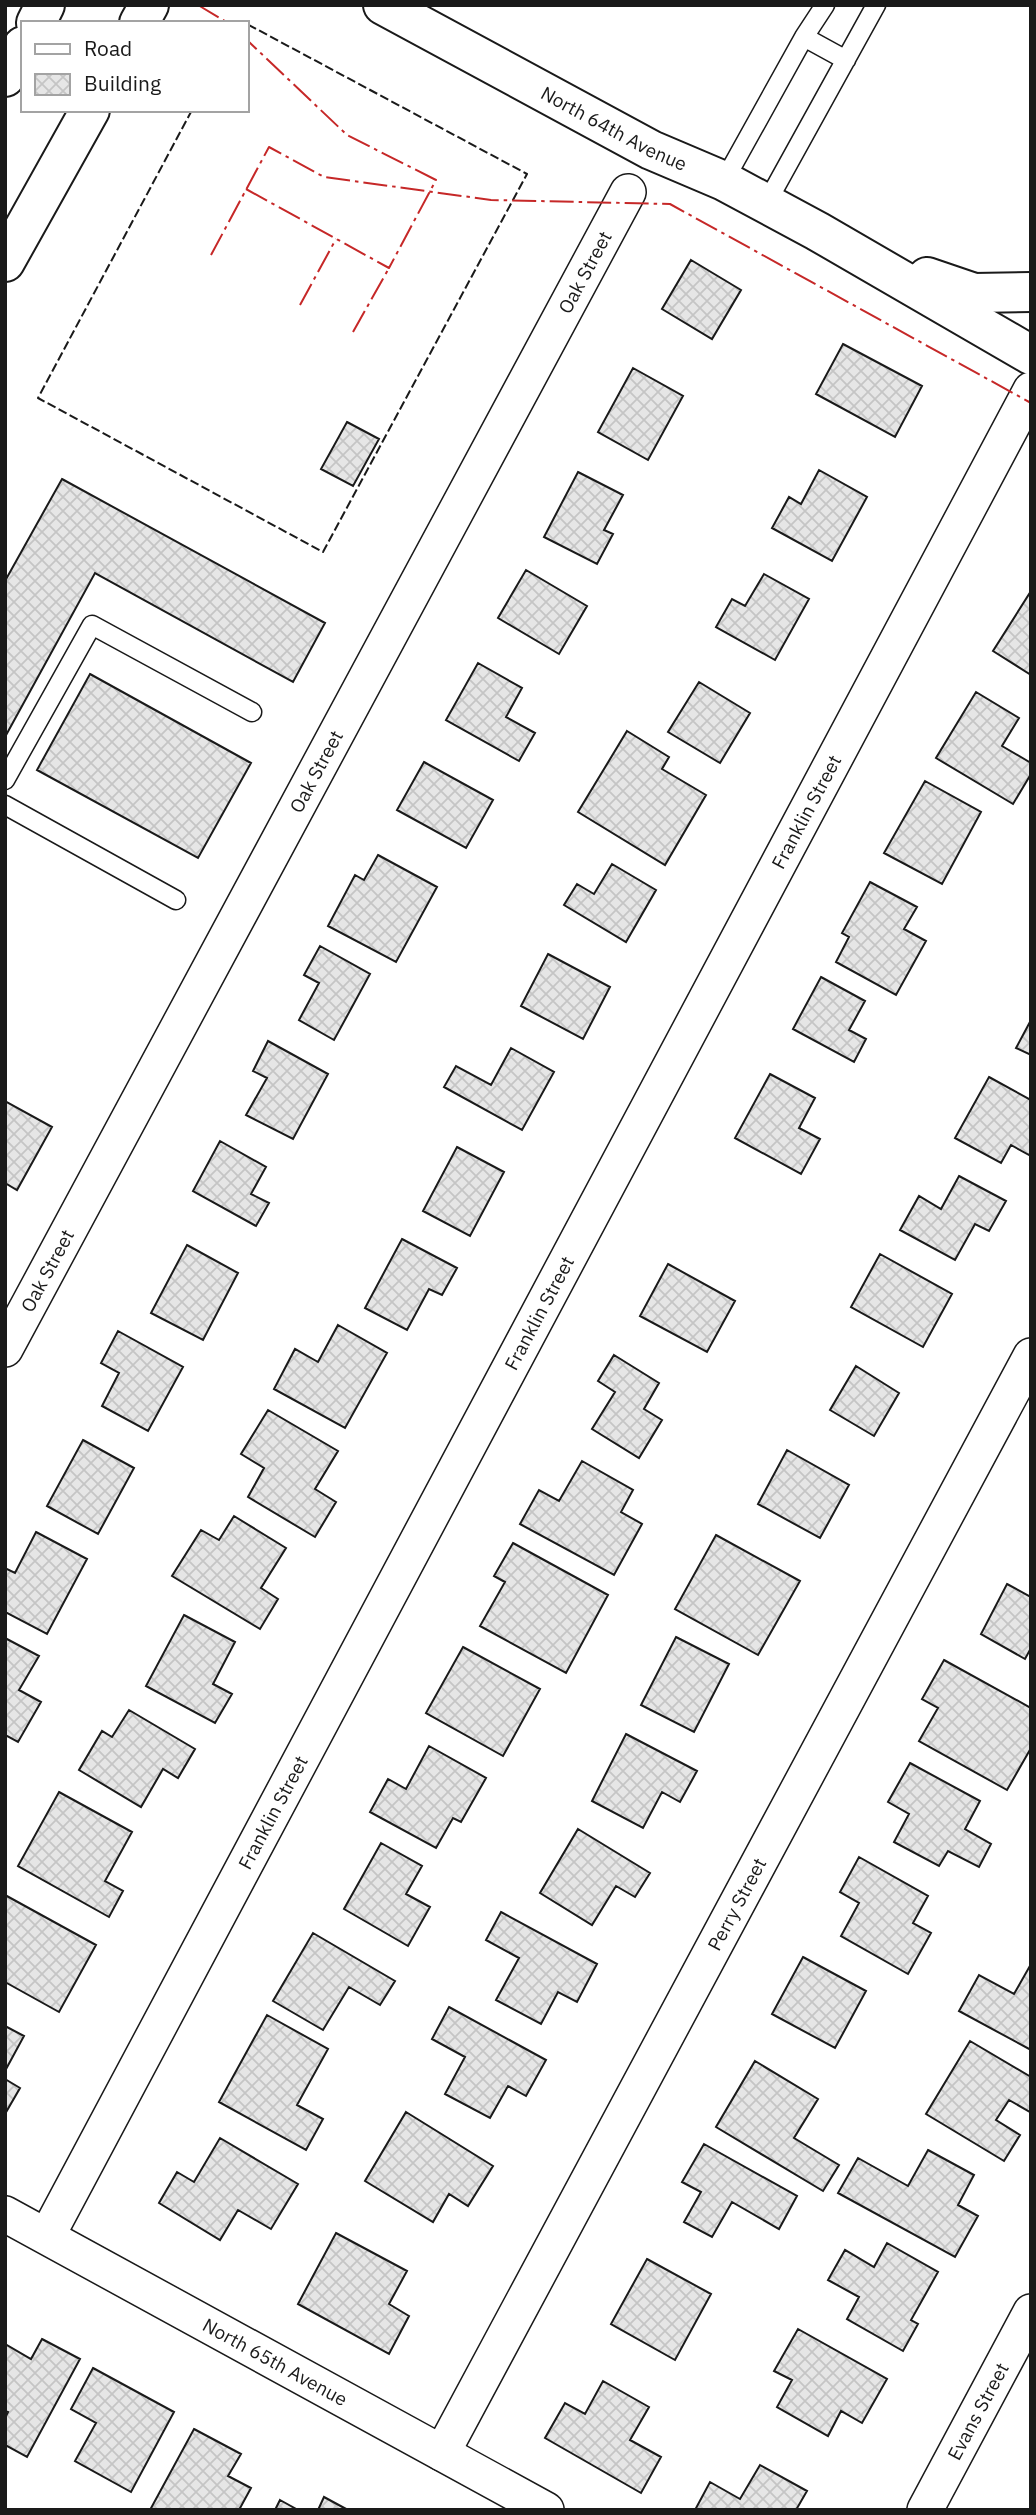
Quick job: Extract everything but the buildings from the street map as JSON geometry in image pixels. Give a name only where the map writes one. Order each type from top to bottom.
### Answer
[{"type":"street","points":[[37,21],[46,5]]},
{"type":"street","points":[[140,21],[149,5]]},
{"type":"street","name":"North 64th Avenue","points":[[383,5],[651,150],[724,181],[817,231],[1031,355]]},
{"type":"street","points":[[5,77],[21,49]]},
{"type":"street","points":[[5,262],[89,112]]},
{"type":"street","name":"Oak Street","points":[[5,1349],[628,192]]},
{"type":"street","name":"North 64th Avenue","points":[[848,251],[974,293],[1031,292]]},
{"type":"street","name":"Franklin Street","points":[[47,2236],[1031,390]]},
{"type":"street","name":"Perry Street","points":[[442,2453],[1031,1356]]},
{"type":"street","name":"North 65th Avenue","points":[[5,2214],[546,2510]]},
{"type":"street","name":"Evans Street","points":[[925,2510],[1031,2312]]},
{"type":"lane","points":[[724,181],[804,37],[825,5]]},
{"type":"lane","points":[[766,204],[876,5]]},
{"type":"lane","points":[[804,37],[846,60]]},
{"type":"lane","points":[[5,780],[92,625],[252,712]]},
{"type":"lane","points":[[5,805],[176,900]]},
{"type":"fence","points":[[191,112],[38,398],[323,552],[527,174],[248,25]]},
{"type":"power","points":[[198,5],[225,21]]},
{"type":"power","points":[[246,189],[389,268],[436,180],[347,135],[248,41]]},
{"type":"power","points":[[211,255],[269,147],[324,177],[491,200],[670,204],[1031,403]]},
{"type":"power","points":[[300,305],[336,239]]},
{"type":"power","points":[[353,332],[389,268]]}]
